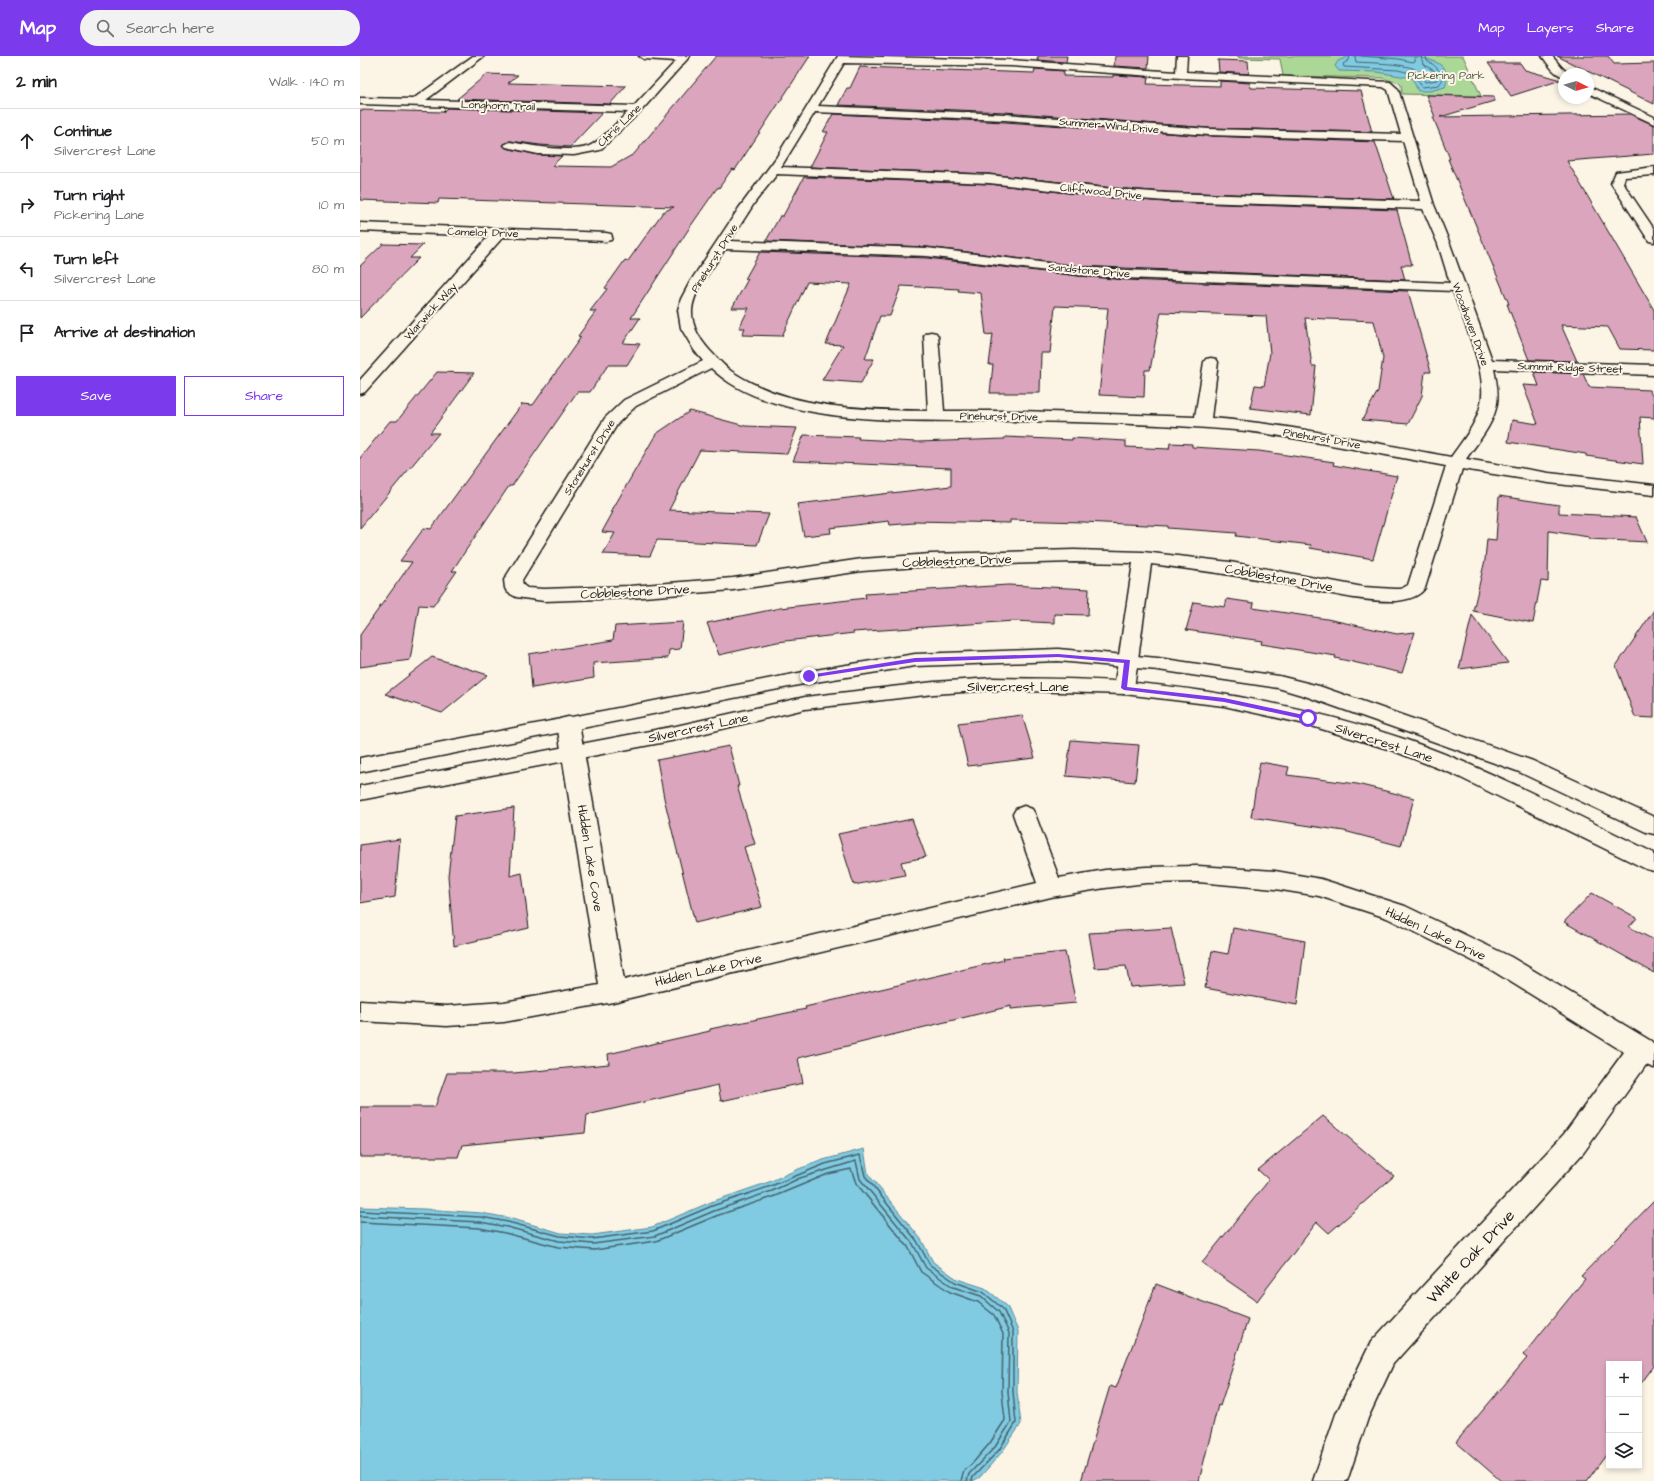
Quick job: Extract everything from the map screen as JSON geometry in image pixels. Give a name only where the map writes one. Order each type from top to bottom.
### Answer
[{"type":"street","points":[[415,103],[479,56]]},
{"type":"street","points":[[644,56],[684,57]]},
{"type":"street","points":[[841,58],[1012,60],[1181,76],[1182,56]]},
{"type":"street","points":[[1547,56],[1558,70]]},
{"type":"street","name":"Chris Lane","points":[[510,145],[538,151],[574,152],[596,148],[637,109],[684,57]]},
{"type":"street","name":"Pinehurst Drive","points":[[841,58],[774,170],[751,199],[700,277],[686,304],[685,320],[692,337],[710,363],[756,392],[795,403],[842,412],[882,416],[996,415],[1202,422],[1268,429],[1554,480],[1611,487],[1654,490]]},
{"type":"street","name":"Woodhaven Drive","points":[[1181,76],[1386,84],[1393,89],[1397,97],[1428,205],[1444,244],[1486,364],[1489,385],[1489,403],[1480,427],[1456,462],[1416,588],[1405,594],[1395,595]]},
{"type":"street","points":[[1594,92],[1654,121]]},
{"type":"street","points":[[1594,99],[1605,98]]},
{"type":"street","name":"Longhorn Trail","points":[[360,101],[637,109]]},
{"type":"street","name":"Summer Wind Drive","points":[[810,109],[1005,117],[1209,132],[1408,138]]},
{"type":"street","name":"Cliffwood Drive","points":[[774,170],[989,179],[1113,193],[1166,197],[1428,205]]},
{"type":"street","points":[[1654,171],[1620,174],[1617,183],[1654,238]]},
{"type":"street","name":"Camelot Drive","points":[[360,227],[606,237]]},
{"type":"street","name":"Warwick Way","points":[[360,389],[499,233]]},
{"type":"street","name":"Sandstone Drive","points":[[721,245],[927,252],[1079,271],[1126,274],[1458,287]]},
{"type":"street","points":[[931,336],[936,416]]},
{"type":"street","points":[[1202,422],[1211,362]]},
{"type":"street","name":"Stonehurst Drive","points":[[519,590],[514,588],[513,580],[611,421],[630,403],[710,363]]},
{"type":"street","name":"Summit Ridge Street","points":[[1486,364],[1654,370]]},
{"type":"street","name":"Cobblestone Drive","points":[[519,590],[523,593],[544,595],[630,592],[733,584],[862,565],[932,560],[1074,556],[1143,558],[1230,568],[1364,593],[1395,595]]},
{"type":"street","points":[[1124,688],[1143,558]]},
{"type":"street","name":"Silvercrest Lane","points":[[360,765],[809,676],[915,660],[1058,655],[1158,664],[1279,682],[1312,691],[1525,766],[1654,826]]},
{"type":"street","name":"Silvercrest Lane","points":[[360,794],[676,733],[805,703],[934,688],[993,684],[1124,688],[1224,700],[1308,718],[1399,745],[1461,769],[1654,863]]},
{"type":"street","name":"Hidden Lake Cove","points":[[568,724],[613,992]]},
{"type":"street","points":[[1024,814],[1052,888]]},
{"type":"street","name":"Hidden Lake Drive","points":[[360,1011],[447,1016],[504,1012],[613,992],[1052,888],[1105,879],[1146,875],[1198,874],[1275,880],[1321,888],[1396,912],[1502,964],[1648,1053]]},
{"type":"street","name":"White Oak Drive","points":[[1330,1481],[1353,1414],[1382,1353],[1574,1143],[1648,1053]]},
{"type":"green space","name":"Pickering Park","points":[[1239,56],[1463,56],[1481,96],[1402,94],[1401,85],[1399,83],[1382,78],[1283,76],[1280,59],[1239,58]]},
{"type":"water","points":[[1350,56],[1409,56],[1430,60],[1444,69],[1447,77],[1445,87],[1430,91],[1418,91],[1412,78],[1377,72],[1339,71],[1335,66],[1338,61]]},
{"type":"water","points":[[864,1149],[868,1174],[921,1239],[933,1262],[957,1279],[985,1288],[1007,1306],[1018,1331],[1017,1392],[1021,1424],[1002,1452],[980,1477],[973,1481],[360,1481],[360,1207],[481,1213],[509,1218],[561,1233],[592,1235],[652,1227],[711,1202],[769,1182],[823,1160]]},
{"type":"building","points":[[716,56],[810,56],[735,170],[732,169],[719,188],[717,188],[690,227],[631,318],[640,318],[623,343],[640,344],[627,365],[608,365],[590,392],[577,392],[512,486],[509,486],[452,571],[457,571],[433,606],[419,605],[410,660],[360,667],[360,635],[412,562],[400,561],[424,528],[431,529],[522,404],[533,405],[581,337],[578,336],[596,311],[590,311],[607,289],[605,288],[625,260],[628,261],[663,212],[674,207],[439,199],[438,203],[360,200],[360,110],[443,112],[447,108],[602,113],[570,147],[510,141],[503,145],[506,148],[538,155],[562,156],[552,166],[611,167],[634,154]]},
{"type":"building","points":[[1038,56],[1067,56],[1066,62],[1037,60]]},
{"type":"building","points":[[1115,56],[1149,56],[1148,68],[1114,66]]},
{"type":"building","points":[[1557,56],[1608,56],[1614,64],[1654,63],[1654,104],[1594,74],[1594,68],[1581,68]]},
{"type":"building","points":[[1218,60],[1248,61],[1249,74],[1219,72]]},
{"type":"building","points":[[1488,63],[1520,63],[1525,70],[1558,79],[1558,81],[1511,96]]},
{"type":"building","points":[[860,67],[1034,73],[1035,69],[1064,71],[1063,76],[1113,77],[1113,75],[1148,77],[1147,84],[1220,86],[1220,81],[1250,83],[1251,88],[1361,91],[1372,132],[1209,128],[1005,112],[838,105],[847,88],[850,88]]},
{"type":"building","points":[[487,74],[518,75],[508,83],[626,86],[610,104],[457,99]]},
{"type":"building","points":[[1426,95],[1494,97],[1494,101],[1440,117],[1630,114],[1654,125],[1654,154],[1567,161],[1654,310],[1654,350],[1620,349],[1608,327],[1561,325],[1577,361],[1529,360],[1507,304],[1509,304],[1448,159],[1450,159]]},
{"type":"building","points":[[833,114],[1005,122],[1209,136],[1375,142],[1394,199],[1166,192],[1113,188],[989,174],[810,167],[828,132],[823,132]]},
{"type":"building","points":[[804,177],[989,184],[1113,198],[1166,202],[1397,210],[1412,265],[1401,265],[1405,280],[1079,266],[927,247],[766,241],[780,216],[783,216]]},
{"type":"building","points":[[383,244],[423,245],[410,258],[419,258],[360,318],[360,266]]},
{"type":"building","points":[[760,252],[927,258],[1125,280],[1408,291],[1431,372],[1425,372],[1422,396],[1408,424],[1362,420],[1378,391],[1383,358],[1374,321],[1305,318],[1312,366],[1316,366],[1311,415],[1250,408],[1255,385],[1264,386],[1270,353],[1266,316],[1161,312],[1150,370],[1145,370],[1144,397],[1099,395],[1108,308],[1055,306],[1050,353],[1041,353],[1040,393],[990,393],[993,365],[989,365],[993,334],[986,335],[981,293],[958,291],[959,289],[901,286],[890,316],[880,316],[865,359],[874,359],[861,383],[822,380],[843,345],[826,344],[851,284],[807,282],[782,336],[742,335],[745,328],[739,328],[749,308],[732,308],[748,279],[745,279]]},
{"type":"building","points":[[437,372],[474,373],[430,433],[439,433],[360,528],[360,458],[390,421],[397,421]]},
{"type":"building","points":[[1534,372],[1583,374],[1589,387],[1649,390],[1654,399],[1654,418],[1640,417],[1643,464],[1586,456],[1586,454],[1508,442],[1512,420],[1538,424],[1523,385],[1539,386]]},
{"type":"building","points":[[690,411],[745,426],[797,428],[787,454],[700,450],[669,510],[769,514],[757,545],[657,540],[650,556],[603,554],[615,533],[602,532],[613,512],[611,512],[656,434]]},
{"type":"building","points":[[804,435],[859,437],[858,439],[917,442],[1005,439],[1005,437],[1072,440],[1072,438],[1126,441],[1126,447],[1169,449],[1170,443],[1192,444],[1192,447],[1259,451],[1334,462],[1333,465],[1397,476],[1373,559],[1310,548],[1311,545],[1236,536],[1237,533],[1168,528],[1168,526],[1083,522],[1010,520],[1010,523],[914,521],[914,523],[890,525],[889,521],[830,528],[831,533],[804,536],[797,504],[951,486],[951,468],[793,461]]},
{"type":"building","points":[[1499,496],[1559,505],[1559,513],[1636,517],[1647,542],[1590,539],[1589,537],[1549,531],[1548,582],[1541,581],[1533,623],[1473,611],[1485,560],[1487,539],[1496,540]]},
{"type":"building","points":[[1008,585],[1089,589],[1088,615],[1054,614],[1054,623],[1014,621],[853,632],[854,633],[777,642],[719,655],[707,623],[780,608],[866,598],[865,594]]},
{"type":"building","points":[[1227,599],[1254,603],[1253,608],[1327,619],[1397,634],[1415,632],[1402,673],[1335,658],[1336,656],[1261,644],[1262,641],[1186,630],[1194,602],[1225,607]]},
{"type":"building","points":[[1654,610],[1654,718],[1635,717],[1616,666]]},
{"type":"building","points":[[1472,615],[1508,663],[1459,669]]},
{"type":"building","points":[[683,622],[680,649],[669,650],[668,658],[593,663],[594,678],[532,688],[529,654],[613,640],[615,626]]},
{"type":"building","points":[[432,657],[488,675],[442,713],[385,694]]},
{"type":"building","points":[[1022,715],[1035,758],[968,766],[958,723]]},
{"type":"building","points":[[1071,740],[1139,745],[1135,782],[1066,776]]},
{"type":"building","points":[[729,746],[739,786],[737,786],[755,844],[744,847],[762,907],[695,923],[664,798],[657,760]]},
{"type":"building","points":[[1260,762],[1289,767],[1287,775],[1357,784],[1414,798],[1401,846],[1344,831],[1251,817]]},
{"type":"building","points":[[514,808],[510,876],[522,873],[529,928],[454,946],[448,876],[455,816]]},
{"type":"building","points":[[912,819],[926,857],[901,862],[905,875],[854,885],[838,834]]},
{"type":"building","points":[[400,839],[395,897],[360,903],[360,845]]},
{"type":"building","points":[[1592,893],[1637,918],[1629,927],[1654,940],[1654,973],[1564,922]]},
{"type":"building","points":[[1171,928],[1184,983],[1130,987],[1126,966],[1095,968],[1089,933]]},
{"type":"building","points":[[1233,928],[1305,941],[1297,1005],[1205,988],[1212,951],[1228,954]]},
{"type":"building","points":[[1065,952],[1076,1003],[1011,1009],[1011,1006],[798,1058],[803,1083],[721,1101],[718,1085],[587,1115],[585,1133],[462,1145],[458,1157],[360,1157],[360,1107],[435,1107],[447,1073],[514,1073],[609,1064],[608,1054],[710,1031],[710,1029],[806,1009],[805,1007],[1004,960],[1003,958]]},
{"type":"building","points":[[1323,1116],[1394,1176],[1329,1233],[1317,1222],[1257,1301],[1202,1263],[1269,1180],[1258,1170]]},
{"type":"building","points":[[1654,1201],[1654,1366],[1642,1382],[1642,1361],[1606,1361],[1606,1455],[1587,1481],[1501,1481],[1456,1442],[1527,1358],[1523,1355],[1585,1279],[1581,1276]]},
{"type":"building","points":[[1156,1284],[1248,1319],[1220,1406],[1218,1405],[1199,1481],[1081,1481],[1110,1386],[1116,1388]]},
{"type":"route","points":[[809,676],[915,660],[1058,655],[1127,661],[1124,688],[1224,700],[1308,718]]}]
